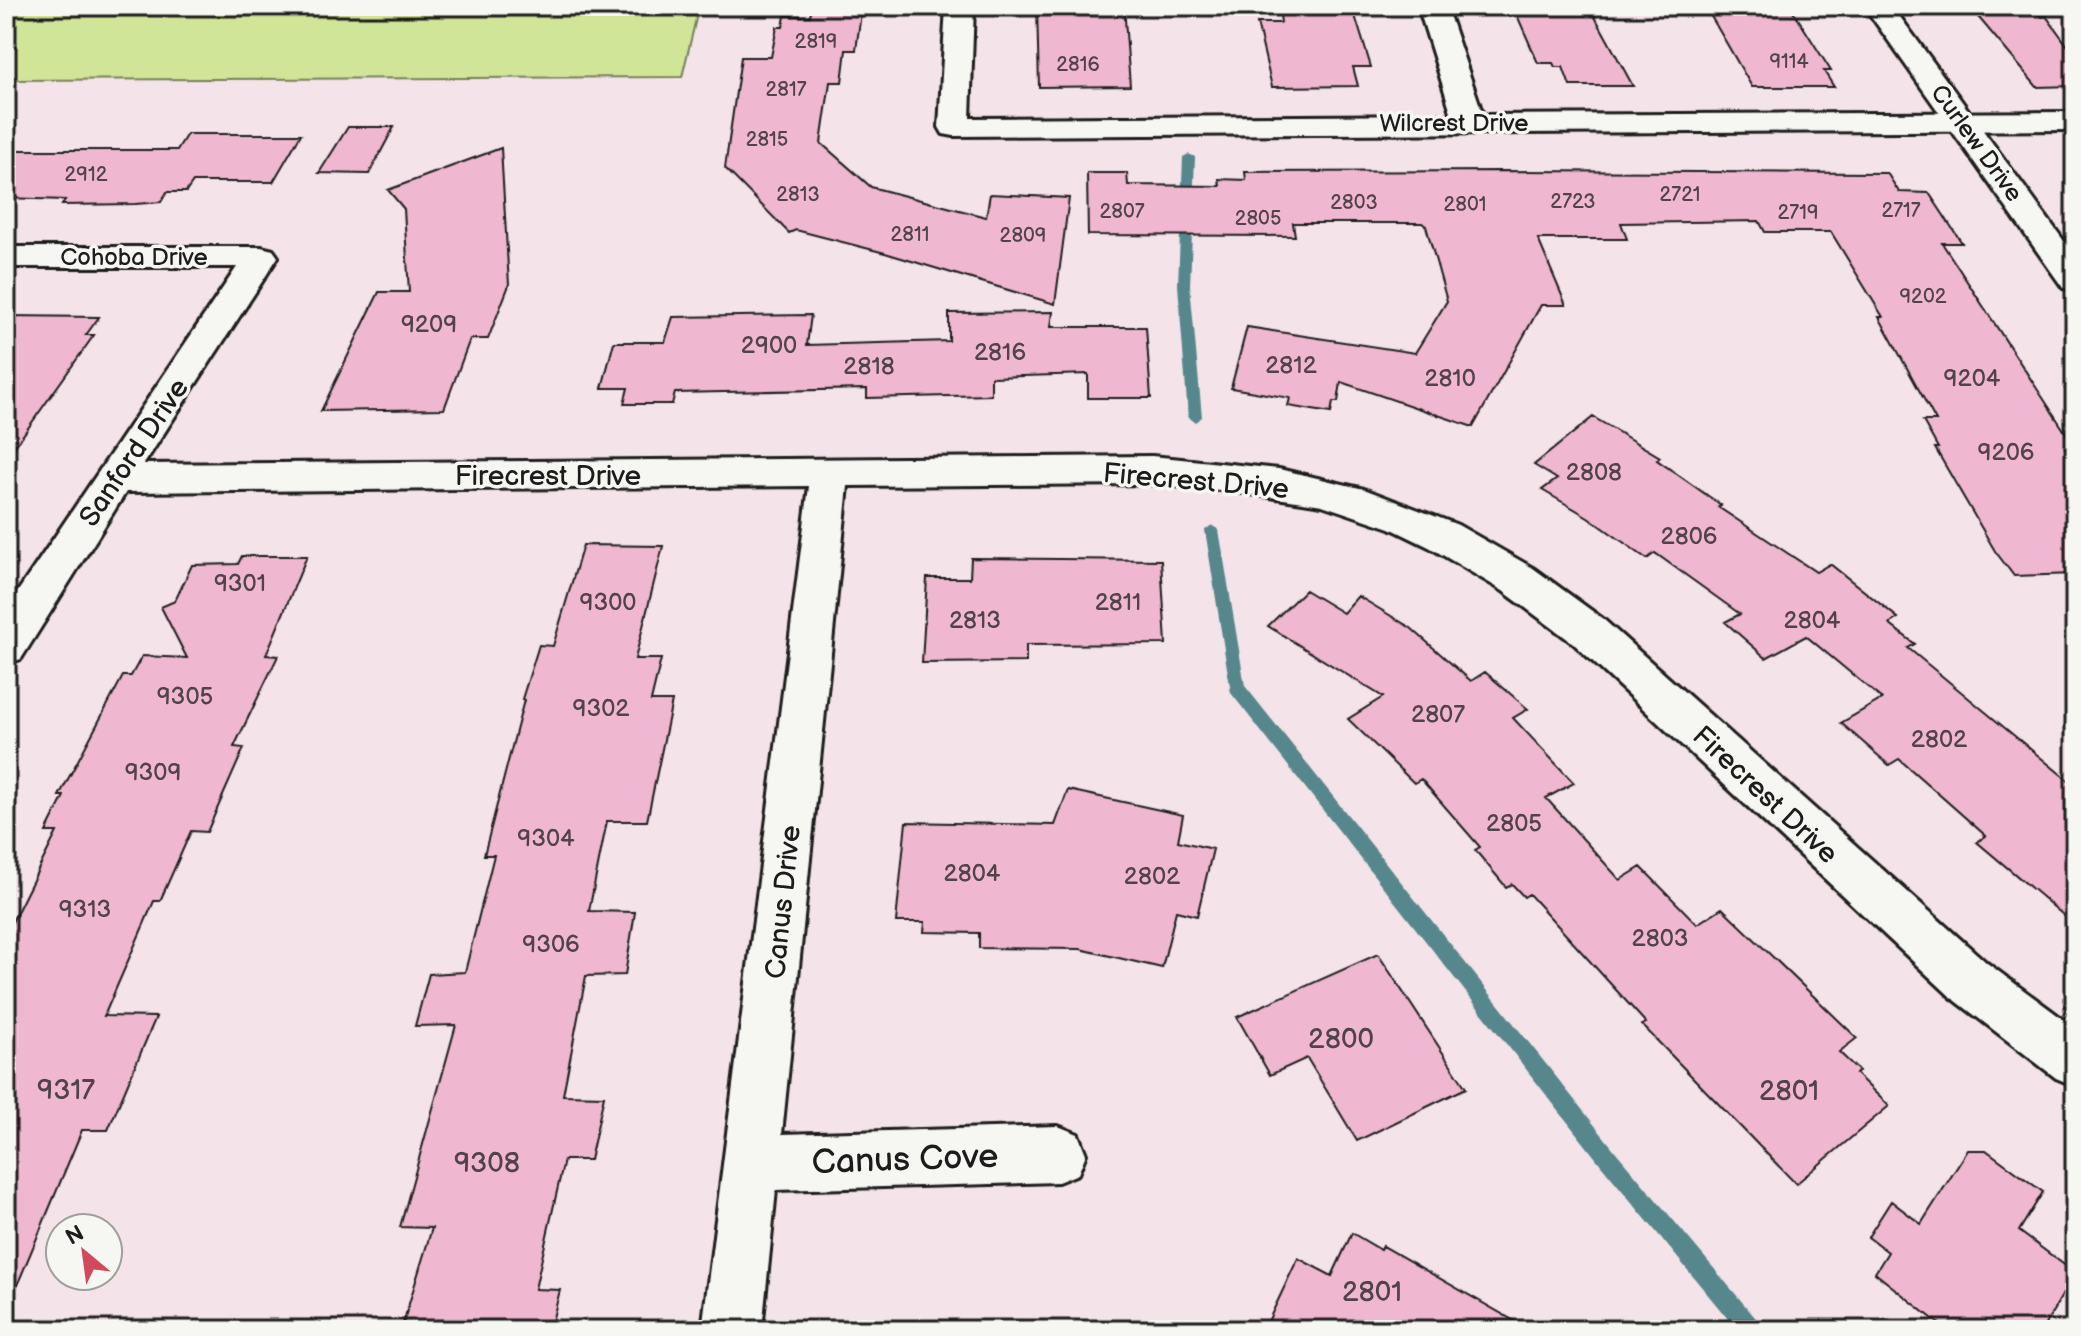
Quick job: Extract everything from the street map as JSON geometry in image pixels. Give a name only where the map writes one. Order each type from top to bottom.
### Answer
[{"type":"street","name":"Wilcrest Drive","points":[[960,6],[954,127],[2075,121]]},
{"type":"street","points":[[1432,6],[1470,123]]},
{"type":"street","name":"Curlew Drive","points":[[1878,6],[2075,280]]},
{"type":"street","name":"Cohoba Drive","points":[[6,257],[261,257]]},
{"type":"street","name":"Sanford Drive","points":[[6,647],[31,604],[261,257]]},
{"type":"street","name":"Firecrest Drive","points":[[116,478],[1152,470],[1282,483],[1366,504],[1425,525],[1487,557],[1545,596],[1588,631],[1969,980],[2075,1060]]},
{"type":"street","name":"Canus Drive","points":[[732,1330],[830,473]]},
{"type":"street","name":"Canus Cove","points":[[752,1163],[1058,1154]]},
{"type":"green space","points":[[17,6],[699,6],[682,77],[6,80],[6,9]]},
{"type":"building","points":[[812,6],[862,6],[856,50],[846,50],[842,82],[830,82],[821,143],[871,187],[986,217],[990,194],[1069,198],[1055,304],[885,253],[796,230],[789,233],[725,168],[741,57],[771,57],[777,27],[783,27],[785,16],[810,16]]},
{"type":"building","points":[[1037,6],[1124,6],[1130,86],[1039,87]]},
{"type":"building","points":[[1279,6],[1352,6],[1371,67],[1353,67],[1358,86],[1272,87],[1257,23],[1281,23]]},
{"type":"building","points":[[1513,6],[1589,6],[1633,86],[1570,86],[1563,67],[1538,63]]},
{"type":"building","points":[[1705,6],[1790,6],[1831,71],[1824,71],[1834,87],[1752,87]]},
{"type":"building","points":[[1969,6],[2033,6],[2042,17],[2046,16],[2075,56],[2075,86],[2037,87]]},
{"type":"building","points":[[348,127],[394,127],[369,174],[319,173]]},
{"type":"building","points":[[187,134],[301,134],[273,182],[193,182],[186,192],[167,192],[161,202],[135,204],[62,205],[65,200],[6,198],[6,150],[177,150]]},
{"type":"building","points":[[501,148],[509,285],[488,339],[470,339],[444,409],[321,411],[379,292],[409,292],[404,209],[388,190]]},
{"type":"building","points":[[1245,172],[1887,173],[1899,192],[1929,193],[1962,243],[1942,243],[2075,447],[2075,574],[2014,576],[1995,551],[1935,448],[1938,448],[1923,421],[1936,421],[1879,317],[1883,317],[1831,232],[1765,232],[1759,221],[1621,223],[1627,239],[1538,239],[1566,305],[1541,305],[1473,427],[1341,382],[1338,402],[1333,402],[1331,413],[1288,406],[1290,398],[1231,388],[1247,327],[1415,353],[1447,301],[1426,226],[1422,223],[1293,223],[1295,236],[1088,235],[1087,173],[1127,173],[1128,185],[1220,186],[1219,179],[1246,180]]},
{"type":"building","points":[[1053,312],[1051,327],[1146,327],[1151,398],[1088,398],[1088,374],[991,377],[991,395],[867,398],[867,389],[675,393],[672,404],[624,404],[628,388],[602,388],[614,342],[665,342],[673,317],[811,315],[807,345],[949,341],[949,313]]},
{"type":"building","points":[[6,316],[99,317],[86,335],[94,335],[6,459]]},
{"type":"building","points":[[1593,417],[1660,457],[1657,460],[1721,505],[1718,507],[1816,572],[1830,564],[1898,618],[1889,624],[1915,644],[1908,648],[2075,786],[2075,925],[1977,842],[1986,836],[1899,759],[1889,765],[1841,723],[1882,699],[1806,636],[1766,658],[1725,622],[1740,614],[1655,553],[1647,559],[1588,517],[1542,490],[1557,479],[1534,465]]},
{"type":"building","points":[[583,545],[663,546],[635,659],[661,659],[651,701],[672,701],[647,821],[607,821],[589,911],[635,912],[625,975],[586,976],[563,1095],[604,1096],[590,1160],[564,1160],[535,1289],[560,1290],[550,1330],[401,1330],[432,1228],[400,1227],[456,1025],[415,1026],[429,974],[465,972],[494,855],[484,855],[522,699],[539,645],[553,646]]},
{"type":"building","points":[[242,556],[307,556],[266,655],[278,656],[234,747],[244,748],[207,832],[191,831],[160,901],[154,901],[104,1016],[156,1017],[108,1130],[82,1130],[48,1212],[44,1212],[44,1221],[6,1312],[6,934],[57,832],[46,832],[64,796],[59,796],[123,676],[131,676],[142,656],[187,658],[161,607],[175,601],[192,565],[238,564]]},
{"type":"building","points":[[971,558],[1161,560],[1166,644],[1026,645],[1026,662],[922,663],[927,578],[970,578]]},
{"type":"building","points":[[1305,590],[1343,613],[1358,596],[1411,628],[1471,681],[1485,672],[1528,709],[1513,718],[1574,783],[1546,798],[1620,880],[1641,867],[1697,924],[1722,908],[1857,1038],[1839,1052],[1859,1071],[1856,1074],[1889,1106],[1796,1184],[1642,1025],[1646,1023],[1529,894],[1524,897],[1512,884],[1506,887],[1475,850],[1480,847],[1421,779],[1414,783],[1348,719],[1383,697],[1268,626]]},
{"type":"building","points":[[1068,790],[1183,815],[1178,841],[1213,849],[1197,916],[1176,911],[1162,968],[1080,949],[979,948],[979,933],[924,932],[925,922],[896,922],[906,822],[1055,825]]},
{"type":"building","points":[[1378,954],[1466,1088],[1357,1141],[1307,1058],[1270,1075],[1237,1017]]},
{"type":"building","points":[[1968,1150],[1986,1150],[2043,1192],[2019,1231],[2075,1273],[2042,1330],[1947,1330],[1875,1273],[1888,1252],[1868,1237],[1891,1201],[1921,1224]]},
{"type":"building","points":[[1352,1233],[1381,1250],[1383,1246],[1530,1330],[1264,1330],[1298,1258],[1332,1276]]},
{"type":"waterway","points":[[1189,157],[1184,285],[1195,417]]},
{"type":"waterway","points":[[1212,530],[1237,688],[1609,1159],[1751,1330]]}]
